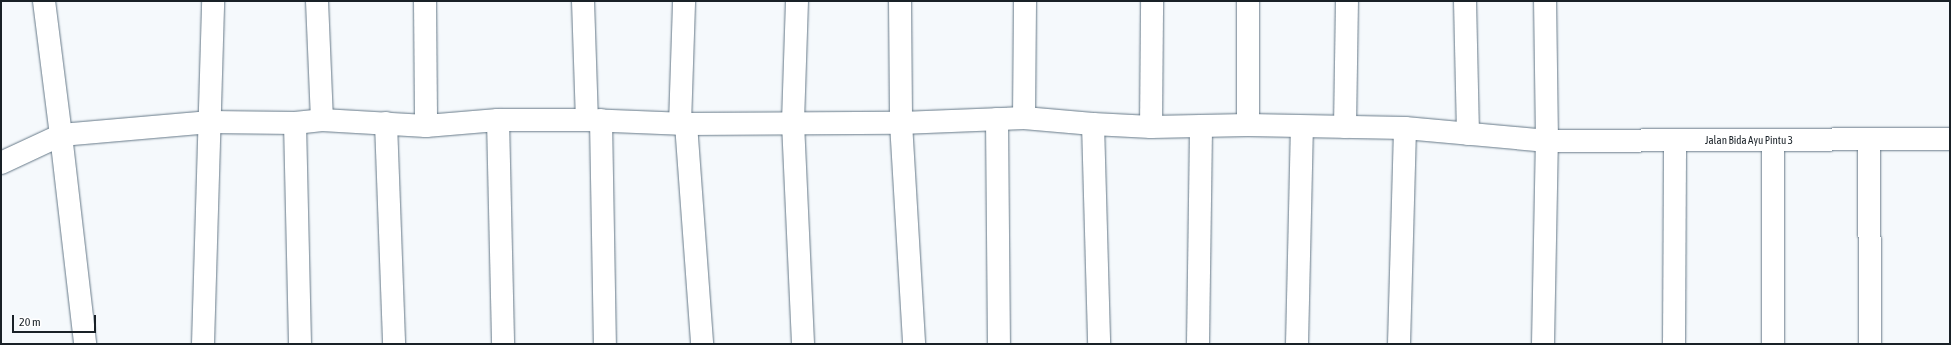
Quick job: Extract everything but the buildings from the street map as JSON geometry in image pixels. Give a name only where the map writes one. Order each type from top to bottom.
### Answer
[{"type":"street","points":[[44,1],[85,344]]},
{"type":"street","points":[[203,344],[213,1]]},
{"type":"street","points":[[317,1],[322,120]]},
{"type":"street","points":[[425,1],[426,126]]},
{"type":"street","points":[[583,1],[594,120],[605,344]]},
{"type":"street","points":[[684,1],[683,124],[702,344]]},
{"type":"street","points":[[797,1],[792,123],[803,344]]},
{"type":"street","points":[[900,1],[902,122],[914,344]]},
{"type":"street","points":[[1024,118],[1026,1]]},
{"type":"street","points":[[1151,127],[1152,1]]},
{"type":"street","points":[[1248,1],[1248,125]]},
{"type":"street","points":[[1345,127],[1347,1]]},
{"type":"street","points":[[1465,1],[1468,134]]},
{"type":"street","points":[[1543,344],[1547,141],[1546,1]]},
{"type":"street","points":[[996,118],[999,344]]},
{"type":"street","name":"Jalan Bida Ayu Pintu 3","points":[[61,135],[210,122],[295,123],[322,120],[426,126],[498,120],[594,120],[683,124],[902,122],[1024,118],[1151,127],[1248,125],[1405,128],[1547,141],[1950,139]]},
{"type":"street","points":[[498,120],[503,344]]},
{"type":"street","points":[[295,123],[300,344]]},
{"type":"street","points":[[386,123],[394,344]]},
{"type":"street","points":[[1093,124],[1098,344]]},
{"type":"street","points":[[1198,344],[1201,126]]},
{"type":"street","points":[[1297,344],[1302,127]]},
{"type":"street","points":[[1400,344],[1405,128]]},
{"type":"street","points":[[1,163],[61,135]]},
{"type":"street","points":[[1674,344],[1675,140]]},
{"type":"street","points":[[1773,140],[1773,344]]},
{"type":"street","points":[[1869,140],[1870,344]]}]
